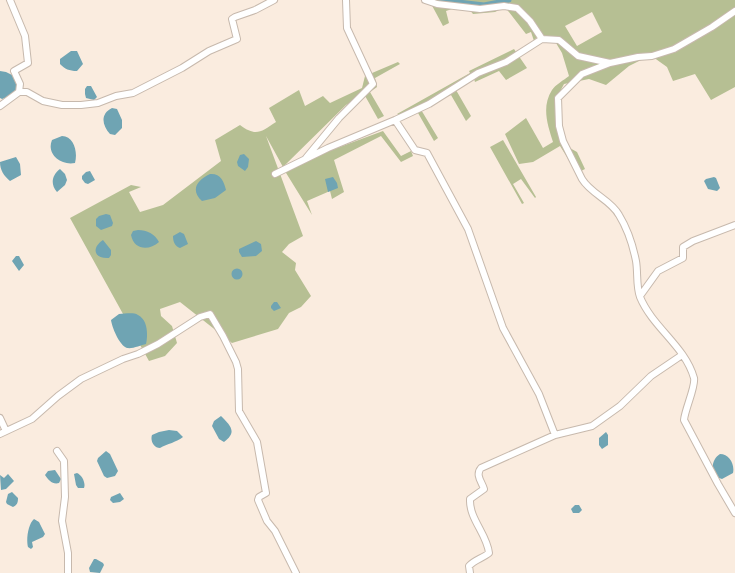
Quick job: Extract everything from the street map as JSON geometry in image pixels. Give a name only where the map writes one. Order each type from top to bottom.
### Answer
[{"type":"street","points":[[10,0],[25,36],[28,63],[14,71],[20,84],[19,92]]},
{"type":"street","points":[[0,106],[19,92],[27,92],[43,101],[62,105],[98,103],[116,96],[133,93],[182,68],[209,51],[237,39],[232,19],[255,10],[274,0]]},
{"type":"street","points":[[305,159],[339,118],[373,84],[347,28],[346,0]]},
{"type":"street","points":[[425,0],[437,4],[480,9],[504,6],[517,8],[530,22],[542,39]]},
{"type":"street","points":[[735,11],[712,27],[674,49],[652,56],[638,57],[610,63],[582,74],[558,98],[559,126],[563,141],[584,182],[613,207],[619,215],[626,230],[636,261],[640,296],[646,308],[673,342],[691,370],[695,382],[684,420],[714,478],[735,513]]},
{"type":"street","points":[[275,174],[328,148],[429,104],[478,73],[506,62],[542,39],[559,40],[578,56],[610,63]]},
{"type":"street","points":[[395,120],[415,150],[426,153],[468,229],[484,277],[504,328],[539,394],[547,411],[555,435]]},
{"type":"street","points":[[640,296],[658,271],[683,258],[683,247],[693,241],[735,225]]},
{"type":"street","points":[[0,434],[32,419],[58,396],[81,379],[158,344],[200,317],[210,314],[236,362],[238,369],[239,411],[257,442],[266,492],[259,497],[258,500],[267,521],[275,531],[296,573]]},
{"type":"street","points":[[470,573],[469,566],[472,562],[483,558],[489,553],[489,548],[470,506],[470,499],[484,489],[478,475],[479,470],[555,435],[592,426],[620,406],[651,376],[682,355]]},
{"type":"street","points":[[0,418],[6,431]]},
{"type":"street","points":[[57,451],[64,461],[65,497],[62,521],[68,552],[68,573]]},
{"type":"green space","points":[[429,0],[497,0],[487,5],[509,0],[735,0],[735,11],[674,49],[649,56],[629,66],[606,85],[589,79],[564,84],[556,99],[559,110],[556,122],[559,134],[566,139],[568,147],[577,152],[585,169],[577,173],[560,146],[533,162],[519,164],[505,134],[526,118],[543,148],[553,142],[546,116],[547,103],[553,88],[569,76],[562,53],[553,38],[539,34],[534,41],[531,32],[526,34],[505,7],[495,12],[473,14],[469,9],[452,9],[446,11],[449,23],[443,26]],"holes":[[[592,12],[602,32],[577,46],[565,26]]]},
{"type":"green space","points":[[735,13],[735,87],[711,100],[695,74],[673,81],[667,67],[653,57]]},
{"type":"green space","points":[[514,49],[527,68],[506,80],[499,71],[475,82],[474,79],[456,90],[471,116],[466,121],[451,95],[420,108],[438,138],[434,141],[418,113],[401,116],[397,114],[470,73],[469,71]]},
{"type":"green space","points":[[398,62],[400,64],[375,78],[377,87],[370,92],[384,116],[378,119],[364,94],[346,105],[283,167],[266,136],[303,236],[289,244],[282,252],[296,263],[295,270],[311,296],[301,307],[289,313],[278,329],[232,343],[180,302],[160,309],[161,316],[172,326],[177,343],[165,356],[149,361],[70,218],[131,185],[141,187],[129,192],[140,212],[163,205],[221,161],[215,140],[240,125],[250,131],[262,131],[276,122],[269,108],[299,90],[305,106],[323,96],[330,103],[362,88],[365,76]]},
{"type":"green space","points":[[383,131],[401,156],[411,151],[413,156],[401,162],[381,136],[334,160],[344,192],[332,199],[330,191],[307,201],[312,215],[283,168]]},
{"type":"green space","points":[[503,140],[536,197],[535,198],[521,179],[513,184],[524,203],[522,204],[490,147]]},
{"type":"water","points":[[71,51],[77,51],[83,64],[77,71],[67,69],[60,64],[60,59]]},
{"type":"water","points":[[0,71],[14,76],[18,90],[2,99],[0,98]]},
{"type":"water","points":[[87,86],[91,86],[97,97],[94,100],[86,98],[85,89]]},
{"type":"water","points":[[112,108],[117,109],[122,120],[122,128],[115,135],[110,134],[107,131],[104,123],[104,116],[108,110]]},
{"type":"water","points":[[62,136],[70,139],[74,145],[76,154],[75,163],[65,163],[60,161],[51,150],[52,140]]},
{"type":"water","points":[[244,154],[249,159],[248,167],[245,171],[238,166],[237,162],[240,155]]},
{"type":"water","points":[[16,157],[20,164],[21,175],[10,181],[3,173],[0,162]]},
{"type":"water","points":[[60,169],[65,174],[67,180],[65,185],[57,192],[53,186],[53,180],[55,174]]},
{"type":"water","points":[[90,171],[95,180],[88,184],[82,179],[82,176],[86,172]]},
{"type":"water","points":[[210,174],[221,178],[226,190],[215,198],[202,201],[196,193],[196,189],[199,182],[205,176]]},
{"type":"water","points":[[333,177],[338,188],[328,192],[325,179]]},
{"type":"water","points":[[714,177],[716,178],[720,188],[717,191],[708,189],[704,181]]},
{"type":"water","points":[[106,214],[110,215],[113,223],[112,226],[101,230],[96,226],[96,219],[99,216]]},
{"type":"water","points":[[138,230],[150,233],[159,242],[147,248],[142,248],[135,244],[131,235],[133,231]]},
{"type":"water","points":[[180,232],[184,234],[188,244],[180,248],[175,244],[173,236]]},
{"type":"water","points":[[103,240],[111,250],[111,255],[109,258],[100,257],[96,252],[97,246]]},
{"type":"water","points":[[256,241],[261,244],[262,251],[256,256],[242,257],[239,249]]},
{"type":"water","points":[[16,256],[19,256],[24,265],[19,271],[12,261]]},
{"type":"water","points":[[235,269],[239,269],[241,270],[241,278],[235,279],[232,276],[232,272]]},
{"type":"water","points":[[274,302],[277,302],[281,308],[274,311],[271,306]]},
{"type":"water","points":[[119,314],[134,314],[138,315],[144,320],[147,336],[146,344],[127,348],[121,343],[114,331],[111,320]]},
{"type":"water","points":[[221,416],[230,426],[232,432],[224,442],[219,439],[212,426],[214,421]]},
{"type":"water","points":[[169,430],[177,431],[183,437],[160,448],[154,445],[152,442],[152,435]]},
{"type":"water","points":[[606,432],[608,435],[608,445],[602,449],[599,445],[599,438]]},
{"type":"water","points":[[106,451],[110,454],[118,471],[115,476],[107,478],[104,476],[97,461],[98,458]]},
{"type":"water","points":[[720,454],[723,454],[729,458],[733,466],[733,473],[722,479],[715,475],[713,471],[714,460]]},
{"type":"water","points":[[55,470],[61,479],[59,483],[51,482],[45,475],[48,471]]},
{"type":"water","points":[[77,473],[83,479],[84,488],[78,488],[76,485],[74,474]]},
{"type":"water","points":[[8,474],[14,481],[6,489],[1,490],[0,475],[4,478]]},
{"type":"water","points":[[12,492],[18,498],[17,504],[13,507],[6,502],[8,494]]},
{"type":"water","points":[[120,493],[124,499],[120,502],[113,503],[110,500],[111,497]]},
{"type":"water","points":[[575,505],[579,505],[582,510],[579,513],[573,513],[571,509]]},
{"type":"water","points":[[34,519],[39,522],[45,534],[43,537],[32,542],[33,547],[31,549],[27,544],[27,536],[30,524]]},
{"type":"water","points":[[94,559],[103,563],[104,565],[100,573],[90,572],[89,568]]},
{"type":"waterway","points":[[441,0],[484,5],[509,0]]}]
